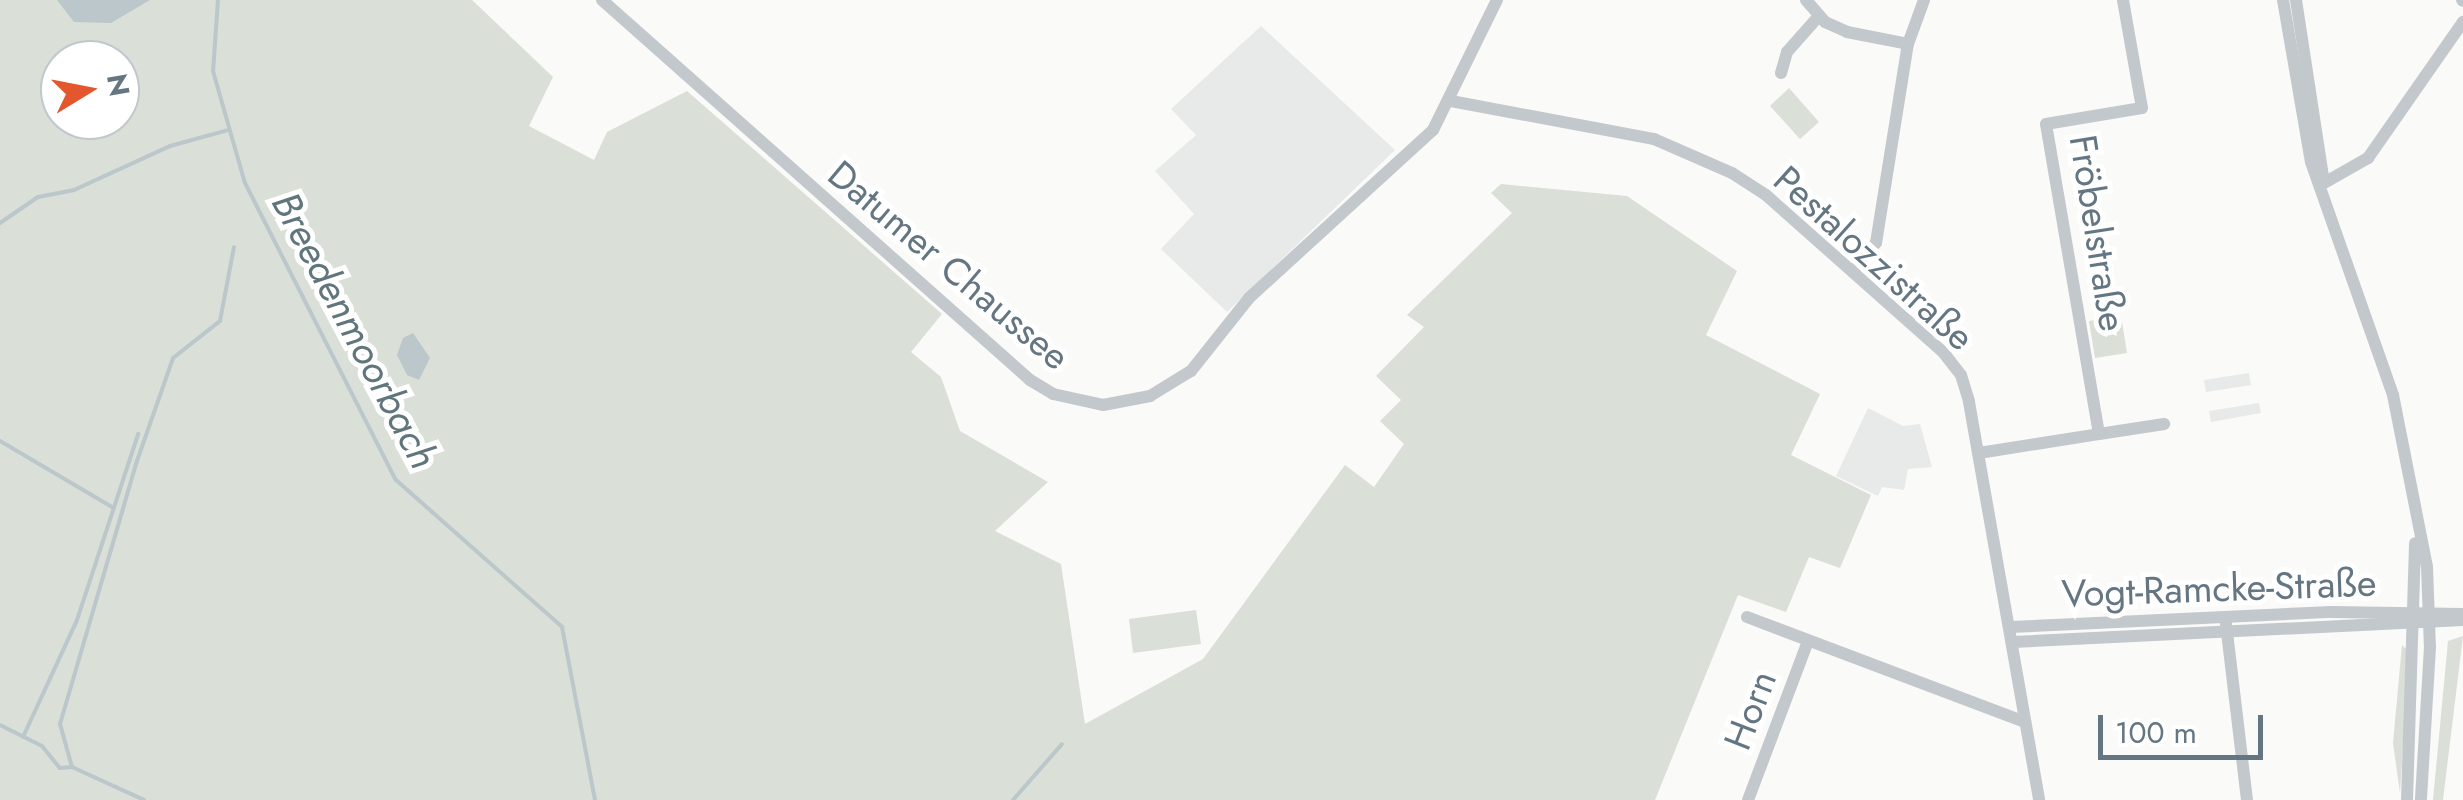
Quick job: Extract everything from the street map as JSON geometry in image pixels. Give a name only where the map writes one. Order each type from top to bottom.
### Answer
[{"type":"street","name":"Datumer Chaussee","points":[[602,0],[1030,380],[1078,403],[1128,402],[1191,371],[1249,298],[1433,130],[1451,101],[1496,0]]},
{"type":"street","points":[[1806,0],[1819,16],[1847,32],[1908,44]]},
{"type":"street","points":[[1853,272],[1876,243],[1908,44],[1924,0]]},
{"type":"street","name":"Fröbelstraße","points":[[2099,434],[2046,124],[2142,108],[2123,0]]},
{"type":"street","points":[[2283,0],[2311,162],[2324,184]]},
{"type":"street","points":[[2296,0],[2324,184],[2393,395],[2415,516],[2423,618],[2420,800]]},
{"type":"street","points":[[1781,73],[1795,41],[1819,16]]},
{"type":"street","points":[[2324,184],[2368,158],[2463,22]]},
{"type":"street","name":"Pestalozzistraße","points":[[1451,101],[1626,132],[1704,160],[1766,194],[1961,375],[2012,634],[2022,721],[2038,800]]},
{"type":"street","points":[[1979,454],[2164,424]]},
{"type":"street","points":[[1747,617],[2022,721]]},
{"type":"street","name":"Vogt-Ramcke-Straße","points":[[2012,634],[2226,622],[2463,617]]},
{"type":"street","points":[[2407,800],[2423,618]]},
{"type":"street","points":[[2226,622],[2247,800]]},
{"type":"street","name":"Horn","points":[[1748,800],[1808,641]]},
{"type":"shaded area","points":[[0,0],[472,0],[553,77],[529,126],[594,160],[607,132],[687,91],[942,314],[911,352],[941,377],[960,431],[1048,482],[995,531],[1061,564],[1085,724],[1203,659],[1345,465],[1374,487],[1404,444],[1380,421],[1401,400],[1376,376],[1424,327],[1407,315],[1512,213],[1491,193],[1501,184],[1627,196],[1737,271],[1706,335],[1820,394],[1791,455],[1871,495],[1840,568],[1809,557],[1786,612],[1738,595],[1655,800],[0,800]]},
{"type":"shaded area","points":[[57,0],[150,0],[111,23],[74,22]]},
{"type":"shaded area","points":[[1261,26],[1395,150],[1227,312],[1161,249],[1194,214],[1155,171],[1196,135],[1171,109]]},
{"type":"shaded area","points":[[1789,88],[1819,122],[1800,139],[1770,106]]},
{"type":"shaded area","points":[[2121,316],[2127,353],[2095,358],[2089,321]]},
{"type":"shaded area","points":[[413,333],[430,358],[419,380],[407,375],[397,355],[403,338]]},
{"type":"shaded area","points":[[2249,373],[2251,385],[2206,392],[2204,380]]},
{"type":"shaded area","points":[[2259,403],[2261,413],[2211,422],[2209,411]]},
{"type":"shaded area","points":[[1868,408],[1903,426],[1920,424],[1932,467],[1908,469],[1904,490],[1882,487],[1878,496],[1836,476]]},
{"type":"shaded area","points":[[1196,610],[1201,644],[1133,653],[1129,619]]},
{"type":"shaded area","points":[[2463,636],[2443,800],[2433,800],[2448,641]]},
{"type":"shaded area","points":[[2402,645],[2409,652],[2400,793],[2393,743]]},
{"type":"waterway","name":"Breedenmoorbach","points":[[218,0],[213,71],[245,183],[396,480],[562,627],[595,800]]},
{"type":"waterway","points":[[0,223],[38,197],[74,190],[170,146],[228,130]]},
{"type":"waterway","points":[[72,767],[60,724],[137,461],[173,358],[220,321],[234,247]]},
{"type":"waterway","points":[[23,737],[77,620],[138,434]]},
{"type":"waterway","points":[[0,441],[112,507]]},
{"type":"waterway","points":[[0,725],[42,746],[60,768],[72,767],[144,800]]},
{"type":"waterway","points":[[1013,800],[1062,744]]}]
